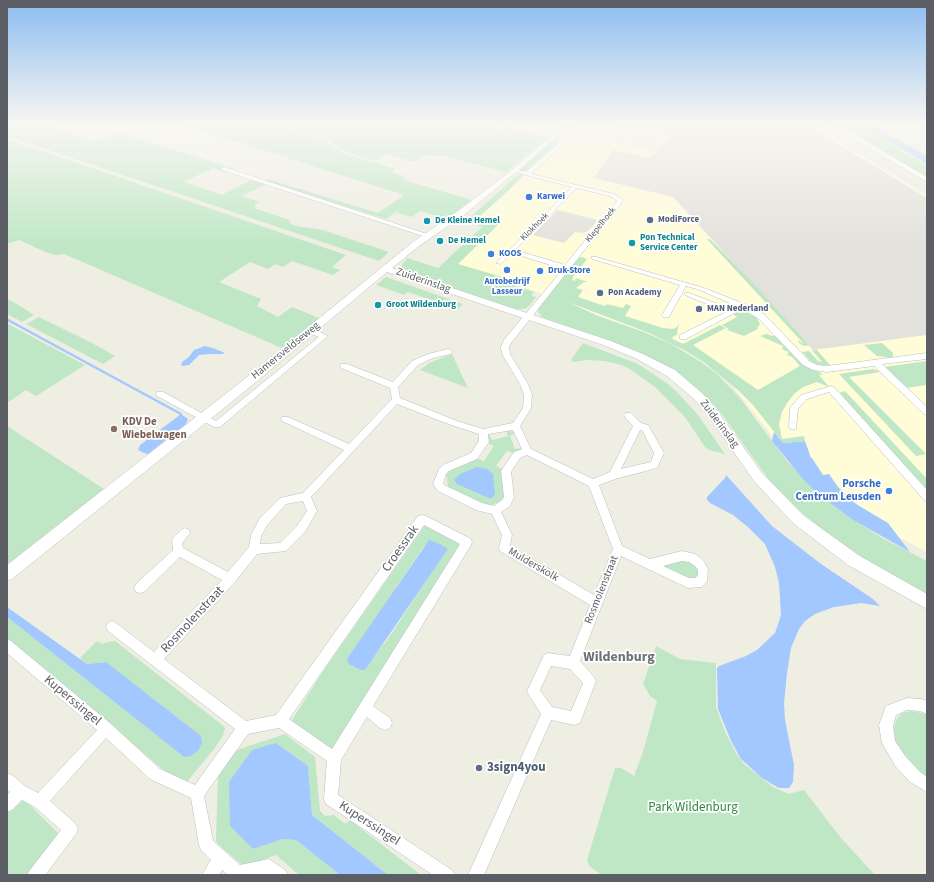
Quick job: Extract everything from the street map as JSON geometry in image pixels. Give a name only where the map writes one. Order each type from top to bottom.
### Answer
[{"type":"street","name":"Hamersveldseweg","points":[[7,574],[428,236],[461,213],[521,165]]},
{"type":"street","points":[[527,174],[537,165]]},
{"type":"street","points":[[902,165],[927,180]]},
{"type":"street","points":[[224,169],[428,236]]},
{"type":"street","name":"Klepelhoek","points":[[514,171],[612,195],[620,200],[507,342],[505,347],[506,354],[524,384],[528,395],[527,408],[516,426]]},
{"type":"street","name":"Klokhoek","points":[[499,263],[576,186]]},
{"type":"street","name":"Klokhoek","points":[[511,251],[567,268]]},
{"type":"street","points":[[594,258],[684,284],[726,298],[762,317],[806,363],[816,368],[827,369],[927,356]]},
{"type":"street","name":"Zuiderinslag","points":[[387,269],[624,349],[670,373],[698,396],[709,408],[758,477],[798,519],[853,560],[927,602]]},
{"type":"street","points":[[666,315],[684,284]]},
{"type":"street","points":[[687,294],[731,311]]},
{"type":"street","points":[[683,337],[742,306]]},
{"type":"street","points":[[394,386],[416,363],[431,356],[448,352]]},
{"type":"street","points":[[876,363],[927,412]]},
{"type":"street","points":[[344,366],[394,386]]},
{"type":"street","points":[[394,386],[396,400]]},
{"type":"street","points":[[793,427],[794,408],[804,398],[832,389],[927,498]]},
{"type":"street","points":[[160,394],[203,417]]},
{"type":"street","points":[[396,400],[454,423],[483,432],[516,426],[527,451],[594,483],[614,475],[654,465],[659,453],[645,427],[638,426],[628,414]]},
{"type":"street","points":[[254,549],[282,548],[301,529],[312,511],[306,496],[396,400]]},
{"type":"street","points":[[285,418],[350,449]]},
{"type":"street","points":[[614,475],[633,433],[638,426]]},
{"type":"street","points":[[483,432],[484,442],[474,456],[446,468],[442,472],[438,484],[442,488],[480,507],[496,510],[506,503],[509,497],[506,471],[517,455],[527,451]]},
{"type":"street","name":"Rosmolenstraat","points":[[573,663],[618,549],[594,483]]},
{"type":"street","name":"Rosmolenstraat","points":[[155,660],[230,579],[254,549],[256,535],[264,521],[283,501],[306,496]]},
{"type":"street","name":"Mulderskolk","points":[[496,510],[507,535],[504,548],[597,603]]},
{"type":"street","name":"Croessrak","points":[[280,721],[422,519],[467,542],[334,758]]},
{"type":"street","points":[[140,588],[179,551],[177,541],[185,533]]},
{"type":"street","points":[[618,549],[650,564]]},
{"type":"street","name":"Rosmolenstraat","points":[[179,551],[230,579]]},
{"type":"street","points":[[112,626],[244,728]]},
{"type":"street","name":"Kuperssingel","points":[[7,645],[106,729],[155,774],[197,794]]},
{"type":"street","points":[[548,659],[573,663],[590,681],[575,718],[548,713],[533,691],[548,659]]},
{"type":"street","points":[[927,708],[921,705],[907,704],[891,711],[886,725],[890,743],[901,762],[915,777],[927,786]]},
{"type":"street","points":[[365,708],[385,722]]},
{"type":"street","points":[[476,875],[548,713]]},
{"type":"street","points":[[280,875],[269,866],[238,873],[206,845],[197,794],[244,728],[280,721],[334,758]]},
{"type":"street","points":[[40,802],[106,729]]},
{"type":"street","name":"Kuperssingel","points":[[334,758],[331,798],[447,875]]},
{"type":"street","points":[[7,780],[20,791],[40,802],[71,829],[35,875]]},
{"type":"street","points":[[7,805],[20,791]]},
{"type":"street","points":[[210,875],[221,859]]},
{"type":"shaded area","points":[[538,165],[877,165],[927,196],[927,552],[861,517],[780,446],[725,376],[673,344],[548,296],[456,263],[495,223],[477,214]]},
{"type":"shaded area","points":[[603,165],[873,165],[927,198],[927,337],[926,335],[813,350],[673,197],[594,178]]},
{"type":"shaded area","points":[[557,210],[598,220],[588,231],[582,233],[575,232],[564,243],[533,235]]},
{"type":"green space","points":[[7,165],[83,165],[346,255],[332,267],[340,270],[333,275],[292,261],[283,267],[275,264],[268,269],[250,262],[219,282],[261,299],[257,306],[278,317],[292,307],[321,319],[284,349],[64,254],[55,255],[48,253],[19,240],[7,244]]},
{"type":"green space","points":[[94,165],[222,165],[234,169],[223,172],[213,168],[184,182],[222,195],[251,180],[265,185],[242,196],[260,202],[254,205],[256,207],[254,208],[289,220],[291,224],[323,230],[389,252],[379,261]]},
{"type":"green space","points":[[310,165],[383,165],[395,169],[391,172],[404,176],[404,180],[472,200],[447,219],[421,211],[411,217],[396,212],[386,219],[264,181],[268,179],[378,213],[404,195]]},
{"type":"green space","points":[[479,165],[514,165],[506,172]]},
{"type":"green space","points":[[525,165],[533,165],[525,172],[521,170]]},
{"type":"green space","points":[[906,165],[927,165],[927,178]]},
{"type":"green space","points":[[521,174],[523,175],[510,189],[478,218],[499,224],[458,264],[516,281],[515,286],[534,292],[531,295],[536,297],[528,307],[523,309],[513,309],[399,269],[407,258],[438,268],[482,227],[466,221],[514,178]]},
{"type":"green space","points":[[707,239],[710,239],[752,282],[809,345],[804,346],[799,343],[797,340],[804,344]]},
{"type":"green space","points":[[582,257],[587,259],[572,280],[575,281],[576,278],[588,282],[584,282],[576,288],[583,290],[578,297],[605,306],[607,304],[623,308],[626,304],[631,306],[625,316],[663,328],[673,329],[677,327],[679,323],[678,334],[671,338],[683,344],[720,325],[726,328],[693,345],[758,390],[800,366],[792,357],[787,355],[789,352],[782,349],[783,346],[760,336],[766,334],[777,337],[803,365],[821,373],[822,375],[819,375],[829,387],[817,382],[803,387],[794,394],[787,403],[782,412],[779,424],[782,439],[804,436],[805,441],[783,443],[753,405],[739,391],[705,363],[684,350],[649,333],[568,302],[598,316],[644,332],[671,344],[701,362],[717,374],[740,398],[786,460],[818,494],[853,520],[884,539],[927,561],[927,595],[862,557],[824,531],[797,509],[772,484],[724,417],[714,405],[702,395],[650,358],[623,346],[542,317],[538,312],[539,306],[578,258]]},
{"type":"green space","points":[[386,277],[463,304],[458,309],[408,292],[404,295],[376,285]]},
{"type":"green space","points":[[7,299],[34,315],[22,322],[7,314]]},
{"type":"green space","points":[[743,309],[756,317],[760,324],[757,328],[758,329],[744,336],[727,330],[729,329],[722,325],[737,317],[733,314]]},
{"type":"green space","points":[[39,317],[115,356],[103,364],[26,324]]},
{"type":"green space","points":[[7,323],[85,365],[36,396],[26,390],[7,403]]},
{"type":"green space","points":[[583,343],[638,364],[668,384],[698,415],[725,454],[709,450],[705,447],[685,417],[655,387],[631,370],[622,365],[605,361],[587,360],[573,362],[571,360]]},
{"type":"green space","points":[[882,343],[893,353],[892,358],[877,356],[864,345]]},
{"type":"green space","points":[[812,350],[817,350],[830,365],[817,365],[810,361],[802,352],[809,351],[818,361],[822,362]]},
{"type":"green space","points":[[452,354],[468,388],[420,370],[429,363]]},
{"type":"green space","points":[[927,361],[927,385],[906,388],[884,367]]},
{"type":"green space","points":[[873,369],[880,372],[849,377],[926,454],[916,456],[839,374]]},
{"type":"green space","points":[[845,391],[927,479],[927,490],[839,393]]},
{"type":"green space","points":[[7,426],[104,489],[7,565]]},
{"type":"green space","points":[[506,430],[516,433],[510,436],[515,449],[522,449],[513,453],[507,451],[496,466],[502,469],[505,496],[502,501],[489,506],[448,487],[446,473],[448,471],[477,458],[484,461],[494,446],[488,443],[487,436],[489,434],[492,440],[508,436]]},
{"type":"green space","points":[[425,525],[463,546],[331,752],[290,723],[322,673]],"holes":[[[424,546],[447,549],[390,636],[364,670],[397,586]]]},
{"type":"green space","points":[[686,558],[693,560],[701,574],[693,581],[662,568],[662,565]]},
{"type":"green space","points":[[7,617],[184,757],[106,662],[87,664],[80,658],[97,641],[102,644],[115,641],[221,724],[225,728],[223,736],[186,783],[179,783],[7,639]]},
{"type":"green space","name":"Park Wildenburg","points":[[656,646],[680,659],[716,663],[716,707],[726,734],[736,753],[744,764],[773,787],[789,794],[804,790],[841,838],[875,875],[602,875],[590,867],[587,860],[615,768],[621,768],[634,776],[643,752],[657,701],[650,696],[643,684]]},
{"type":"green space","points":[[911,711],[927,714],[927,778],[919,773],[901,752],[895,740],[894,729],[896,720],[902,713]]},
{"type":"green space","points":[[285,734],[315,757],[320,811],[325,816],[334,815],[345,824],[350,820],[421,875],[388,875],[312,815],[308,766],[276,743],[253,849],[283,839],[296,840],[340,875],[299,875],[276,855],[243,866],[218,844],[216,841],[216,836],[218,775],[237,750]]},
{"type":"green space","points":[[21,796],[60,835],[26,875],[7,875],[7,813]]},
{"type":"water","points":[[205,346],[225,353],[199,355],[189,365],[181,366],[182,362],[189,357],[194,350]]},
{"type":"water","points":[[181,414],[188,419],[186,424],[148,454],[138,450],[140,445]]},
{"type":"water","points":[[774,432],[783,443],[805,441],[811,458],[823,475],[829,474],[838,487],[856,504],[888,523],[910,552],[853,520],[818,494],[802,478],[772,441]]},
{"type":"water","points":[[477,467],[487,469],[493,474],[495,494],[491,499],[457,484],[454,480],[460,474]]},
{"type":"water","points":[[726,475],[772,526],[821,564],[873,599],[880,606],[861,603],[834,607],[815,614],[805,621],[799,629],[791,648],[784,704],[785,720],[794,765],[793,782],[789,788],[779,788],[762,778],[741,759],[731,741],[718,709],[717,668],[757,650],[775,633],[781,615],[779,583],[775,567],[765,544],[733,515],[707,500],[707,497],[725,478]]},
{"type":"water","points":[[429,540],[448,549],[365,670],[361,670],[349,664],[347,659]]},
{"type":"water","points":[[7,607],[87,664],[106,662],[201,736],[202,743],[198,751],[191,756],[184,757],[7,617]]},
{"type":"water","points":[[276,743],[308,766],[312,815],[388,875],[340,875],[296,840],[283,839],[253,849],[230,826],[229,782],[252,750]]},
{"type":"waterway","points":[[10,321],[181,414]]},
{"type":"railway","points":[[885,165],[927,191]]},
{"type":"place","name":"Karwei","points":[[529,197]]},
{"type":"place","name":"ModiForce","points":[[650,220]]},
{"type":"place","name":"De Kleine Hemel","points":[[427,221]]},
{"type":"place","name":"De Hemel","points":[[440,241]]},
{"type":"place","name":"Pon Technical Service Center","points":[[632,243]]},
{"type":"place","name":"KOOS","points":[[491,254]]},
{"type":"place","name":"Autobedrijf Lasseur","points":[[507,270]]},
{"type":"place","name":"Druk-Store","points":[[540,271]]},
{"type":"place","name":"Pon Academy","points":[[600,293]]},
{"type":"place","name":"Groot Wildenburg","points":[[378,305]]},
{"type":"place","name":"MAN Nederland","points":[[699,309]]},
{"type":"place","name":"KDV De Wiebelwagen","points":[[114,429]]},
{"type":"place","name":"Porsche Centrum Leusden","points":[[889,491]]},
{"type":"place","name":"3sign4you","points":[[479,768]]},
{"type":"district","name":"Wildenburg","points":[[619,658]]}]
